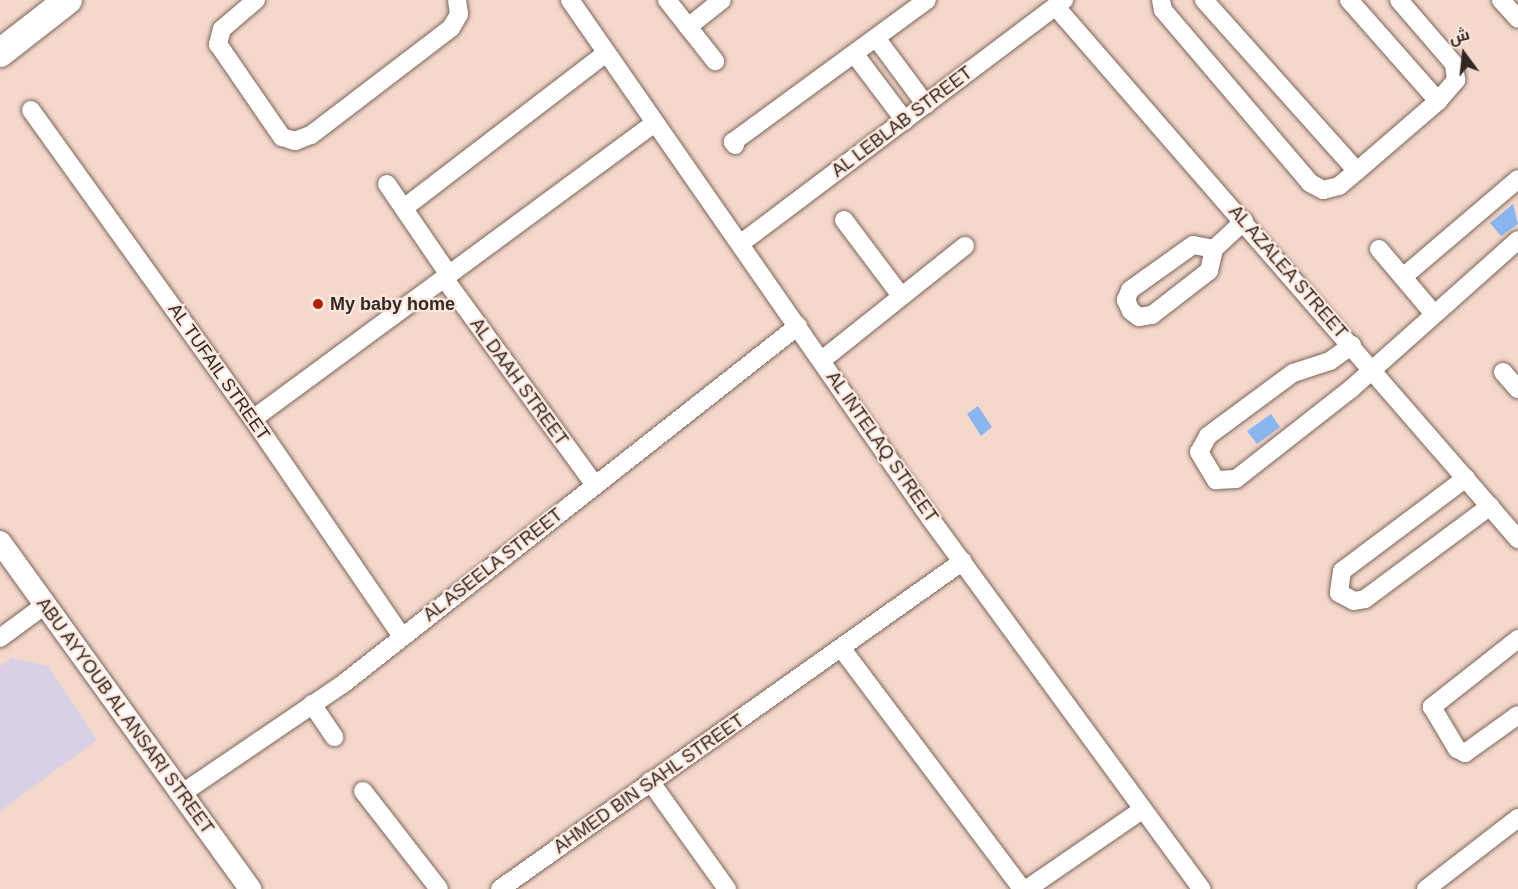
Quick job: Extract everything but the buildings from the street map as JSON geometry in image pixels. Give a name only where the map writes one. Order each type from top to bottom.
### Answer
[{"type":"main road","points":[[0,53],[68,0]]},
{"type":"street","points":[[256,0],[222,29],[218,44],[282,137],[295,141],[311,135],[450,28],[459,14],[458,0]]},
{"type":"street","points":[[667,0],[715,61]]},
{"type":"street","points":[[688,27],[722,0]]},
{"type":"street","points":[[1161,0],[1163,10],[1310,183],[1331,189],[1357,171],[1452,87],[1456,73],[1454,64],[1399,0]]},
{"type":"street","points":[[1204,0],[1357,171]]},
{"type":"street","points":[[1349,0],[1438,101]]},
{"type":"street","points":[[1501,0],[1518,19]]},
{"type":"street","points":[[856,56],[916,3]]},
{"type":"street","name":"AL LEBLAB STREET","points":[[740,244],[1060,3]]},
{"type":"street","name":"AL AZALEA STREET","points":[[1060,3],[1518,539]]},
{"type":"street","name":"AL INTELAQ STREET","points":[[580,4],[606,53],[740,244],[963,561],[1142,810],[1202,889]]},
{"type":"street","points":[[877,39],[926,105]]},
{"type":"street","points":[[404,208],[606,53]]},
{"type":"street","points":[[735,146],[733,142],[854,53],[905,121]]},
{"type":"street","name":"AL TUFAIL STREET","points":[[31,110],[253,419],[402,637]]},
{"type":"street","points":[[253,419],[655,123]]},
{"type":"street","points":[[1403,278],[1517,181]]},
{"type":"street","name":"AL DAAH STREET","points":[[387,184],[446,277],[595,485]]},
{"type":"street","points":[[844,220],[901,296]]},
{"type":"street","points":[[1214,249],[1193,245],[1130,290],[1126,300],[1131,310],[1139,317],[1152,315],[1209,271],[1214,249],[1244,221]]},
{"type":"street","points":[[1352,345],[1330,361],[1293,373],[1208,436],[1199,452],[1216,480],[1236,479],[1372,370],[1518,240]]},
{"type":"street","points":[[822,360],[965,246]]},
{"type":"street","points":[[1379,249],[1434,314]]},
{"type":"street","name":"AL ASEELA STREET","points":[[181,794],[312,704],[402,637],[798,326]]},
{"type":"street","points":[[1503,372],[1518,389]]},
{"type":"street","points":[[1466,478],[1342,571],[1339,593],[1354,601],[1365,599],[1490,506]]},
{"type":"street","name":"ABU AYYOUB AL ANSARI STREET","points":[[0,542],[250,889]]},
{"type":"street","name":"AHMED BIN SAHL STREET","points":[[500,889],[650,781],[799,680],[963,561]]},
{"type":"street","points":[[0,638],[45,605]]},
{"type":"street","points":[[1518,639],[1432,707],[1457,749],[1465,753],[1518,715]]},
{"type":"street","points":[[842,649],[1022,889]]},
{"type":"street","points":[[312,704],[334,737]]},
{"type":"street","points":[[650,781],[727,889]]},
{"type":"street","points":[[363,790],[440,889]]},
{"type":"street","points":[[1027,889],[1142,810]]},
{"type":"street","points":[[1427,889],[1518,818]]},
{"type":"shaded area","points":[[12,658],[48,666],[97,740],[0,811],[0,666]]},
{"type":"water","points":[[1513,204],[1518,224],[1501,236],[1490,223]]},
{"type":"water","points":[[978,406],[992,427],[981,436],[967,414]]},
{"type":"water","points":[[1271,414],[1280,427],[1257,444],[1247,431]]},
{"type":"place","name":"My baby home","points":[[318,304]]}]
